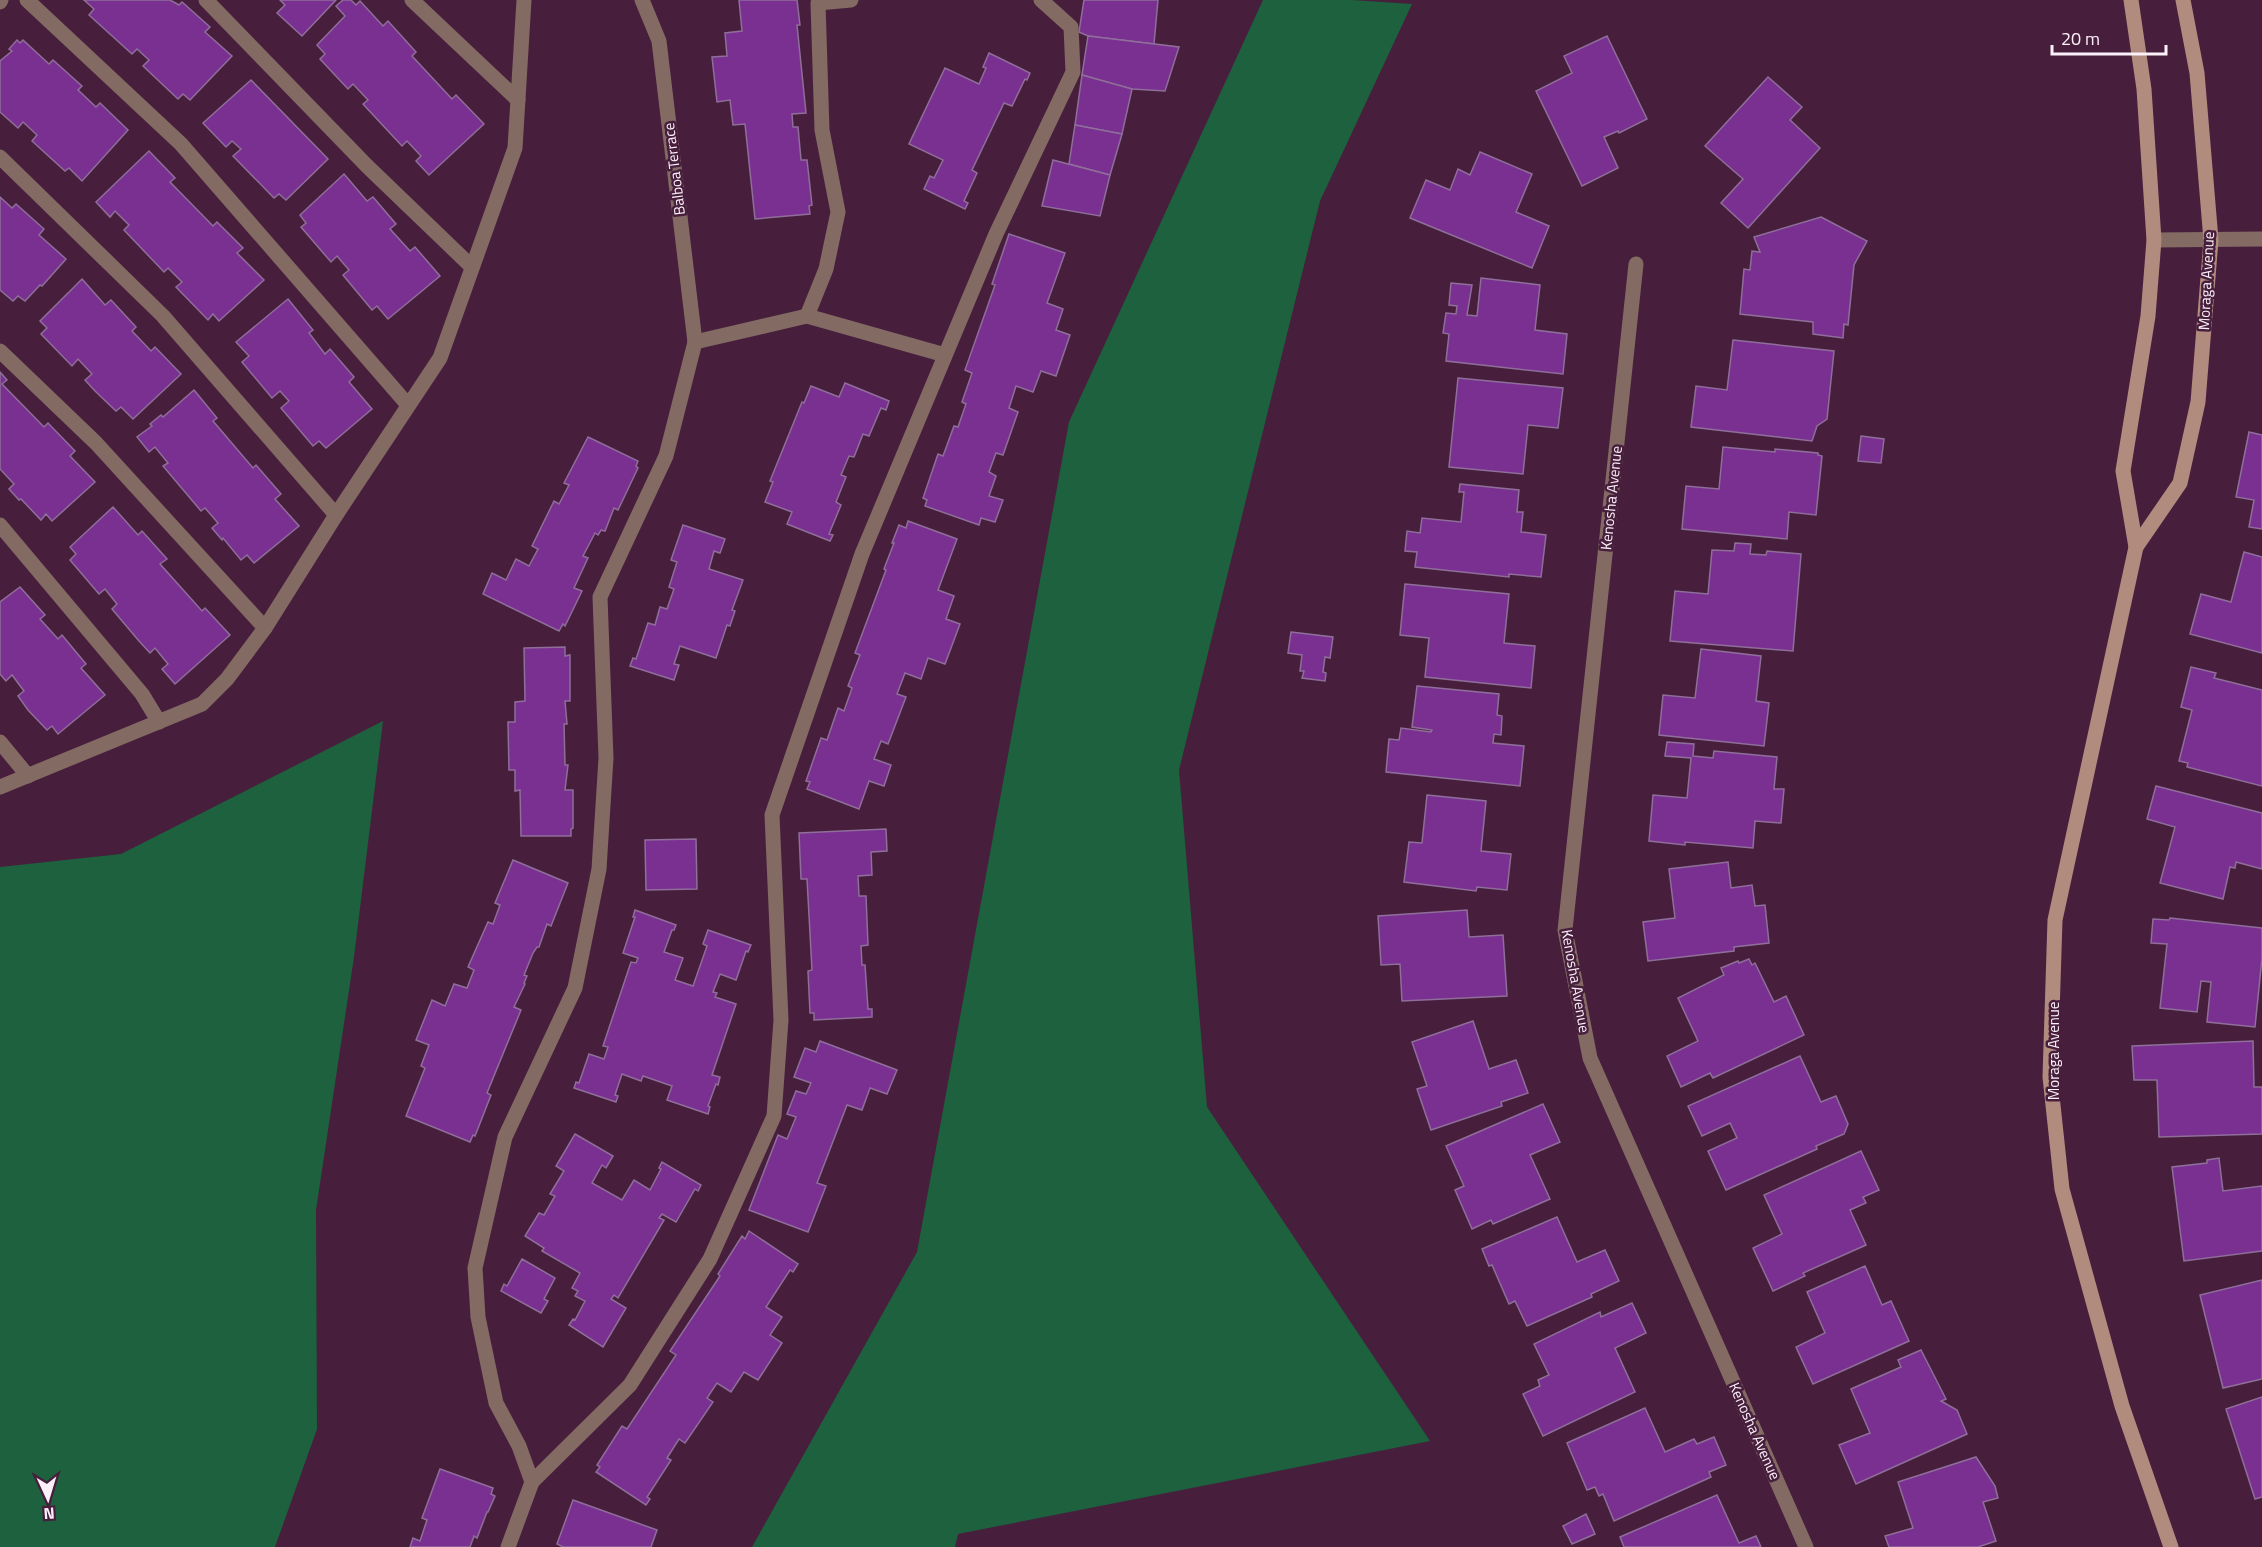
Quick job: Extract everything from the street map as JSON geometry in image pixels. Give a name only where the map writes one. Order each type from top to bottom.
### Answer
[{"type":"main road","name":"Moraga Avenue","points":[[2131,0],[2144,89],[2154,240],[2148,316],[2123,471],[2136,547],[2055,920],[2050,1077],[2062,1189],[2122,1406],[2171,1547]]},
{"type":"main road","name":"Moraga Avenue","points":[[2136,547],[2180,483],[2198,402],[2211,240],[2197,73],[2183,0]]},
{"type":"street","points":[[27,0],[181,144],[408,405]]},
{"type":"street","points":[[206,0],[367,166],[472,267]]},
{"type":"street","points":[[412,0],[518,100]]},
{"type":"street","points":[[0,787],[202,704],[227,679],[265,628],[440,357],[515,148],[524,0]]},
{"type":"street","name":"Balboa Terrace","points":[[642,0],[659,41],[694,342]]},
{"type":"street","points":[[807,316],[826,269],[838,212],[822,130],[818,3],[850,0]]},
{"type":"street","points":[[508,1547],[532,1482],[630,1385],[710,1259],[774,1116],[781,1020],[772,815],[862,554],[996,234],[1073,72],[1071,27],[1041,0]]},
{"type":"street","points":[[0,157],[163,316],[336,515]]},
{"type":"street","points":[[2154,240],[2262,239]]},
{"type":"street","name":"Kenosha Avenue","points":[[1636,264],[1565,930],[1590,1059],[1806,1547]]},
{"type":"street","points":[[532,1482],[519,1446],[496,1403],[478,1317],[475,1268],[505,1137],[575,988],[599,869],[606,758],[600,597],[666,456],[694,342],[807,316],[945,355]]},
{"type":"street","points":[[0,351],[96,443],[265,628]]},
{"type":"street","points":[[0,525],[142,694],[159,722]]},
{"type":"street","points":[[0,742],[28,776]]},
{"type":"green space","points":[[1263,0],[1352,0],[1412,4],[1320,201],[1179,770],[1207,1107],[1430,1441],[958,1534],[955,1547],[752,1547],[917,1252],[1069,422]]},
{"type":"green space","points":[[383,721],[354,957],[316,1210],[317,1429],[275,1547],[0,1547],[0,867],[121,854]]},
{"type":"building","points":[[84,0],[170,0],[179,5],[182,2],[210,27],[205,32],[232,56],[190,100],[183,94],[178,99],[143,66],[149,60],[137,49],[132,54],[89,15],[94,9]]},
{"type":"building","points":[[280,0],[336,0],[302,36],[277,13],[285,5]]},
{"type":"building","points":[[343,0],[351,0],[356,5],[360,1],[383,26],[388,21],[416,52],[412,56],[452,99],[456,95],[484,124],[429,175],[416,161],[421,156],[407,141],[402,146],[363,104],[368,100],[353,84],[348,89],[320,59],[325,54],[317,45],[345,16],[336,6]]},
{"type":"building","points":[[739,0],[797,0],[800,25],[797,25],[806,113],[792,114],[793,127],[798,127],[801,160],[807,160],[812,205],[809,206],[810,214],[755,219],[745,124],[733,125],[730,100],[717,102],[712,57],[727,56],[725,33],[742,31]]},
{"type":"building","points":[[1084,0],[1158,0],[1154,44],[1088,36],[1079,32]]},
{"type":"building","points":[[1088,36],[1179,47],[1165,91],[1132,89],[1082,75]]},
{"type":"building","points":[[1607,36],[1647,119],[1619,133],[1618,131],[1604,137],[1618,168],[1582,186],[1536,91],[1572,73],[1564,56]]},
{"type":"building","points":[[17,40],[20,43],[23,40],[49,64],[53,60],[82,86],[78,90],[96,107],[100,103],[128,130],[82,181],[69,168],[65,171],[32,141],[37,135],[23,122],[18,128],[0,112],[0,61],[12,51],[9,49]]},
{"type":"building","points":[[989,53],[1030,73],[1012,106],[1004,103],[972,170],[977,173],[964,201],[968,203],[965,209],[924,189],[930,176],[934,178],[943,160],[909,144],[945,68],[979,84]]},
{"type":"building","points":[[1082,75],[1132,89],[1122,134],[1075,125]]},
{"type":"building","points":[[1768,77],[1802,107],[1790,120],[1820,148],[1748,228],[1721,203],[1743,179],[1705,146]]},
{"type":"building","points":[[251,80],[328,159],[286,200],[279,194],[274,198],[233,156],[241,149],[232,141],[226,147],[203,123]]},
{"type":"building","points":[[1075,125],[1122,134],[1110,175],[1069,164]]},
{"type":"building","points":[[149,151],[175,178],[170,182],[213,226],[217,222],[243,248],[237,253],[264,280],[219,321],[213,314],[208,320],[176,287],[182,282],[168,268],[164,272],[124,230],[129,225],[115,211],[110,217],[96,202]]},
{"type":"building","points":[[1480,152],[1532,174],[1516,212],[1549,226],[1532,268],[1410,218],[1426,180],[1450,190],[1458,169],[1470,175]]},
{"type":"building","points":[[1053,160],[1110,175],[1100,216],[1042,206]]},
{"type":"building","points":[[344,174],[367,201],[373,197],[396,224],[390,229],[410,251],[415,247],[440,276],[388,319],[377,306],[372,310],[343,275],[349,270],[337,256],[331,262],[301,227],[306,223],[300,215]]},
{"type":"building","points":[[0,197],[12,208],[16,204],[44,229],[39,235],[66,259],[25,301],[18,296],[13,301],[0,290]]},
{"type":"building","points":[[1821,217],[1867,241],[1854,265],[1848,325],[1844,324],[1843,338],[1813,334],[1813,322],[1740,314],[1744,269],[1750,270],[1752,251],[1760,252],[1754,237]]},
{"type":"building","points":[[1009,234],[1065,253],[1047,303],[1063,309],[1056,330],[1070,335],[1056,376],[1041,371],[1033,392],[1016,386],[1009,408],[1018,412],[1003,455],[996,453],[989,472],[996,476],[989,496],[1003,500],[995,522],[981,518],[979,525],[925,506],[927,500],[923,498],[938,454],[943,456],[954,426],[958,427],[966,404],[962,402],[972,373],[965,370],[995,285],[992,284]]},
{"type":"building","points":[[1481,278],[1540,285],[1535,330],[1567,334],[1563,374],[1446,361],[1449,334],[1443,333],[1446,313],[1456,314],[1457,306],[1449,305],[1451,283],[1472,285],[1467,315],[1477,316]]},
{"type":"building","points":[[82,279],[105,305],[111,300],[136,327],[132,331],[151,351],[155,347],[181,374],[133,419],[121,407],[116,411],[95,391],[85,380],[92,374],[78,359],[72,366],[41,334],[47,328],[40,321]]},
{"type":"building","points":[[288,299],[313,330],[309,333],[325,354],[330,349],[354,377],[349,382],[372,409],[326,448],[319,441],[313,446],[281,408],[289,401],[280,391],[272,398],[242,362],[249,356],[236,342]]},
{"type":"building","points":[[1733,340],[1834,351],[1827,419],[1817,426],[1812,441],[1691,427],[1696,386],[1727,390]]},
{"type":"building","points":[[0,372],[7,380],[2,384],[44,427],[48,423],[75,451],[70,456],[95,482],[52,521],[46,514],[41,520],[21,499],[19,500],[9,489],[14,484],[0,469]]},
{"type":"building","points":[[1458,378],[1563,388],[1558,428],[1528,425],[1523,474],[1449,467]]},
{"type":"building","points":[[845,383],[889,401],[886,410],[881,408],[869,436],[863,434],[854,457],[849,456],[841,475],[846,477],[836,502],[841,505],[829,534],[833,535],[830,541],[787,524],[792,512],[765,502],[773,482],[770,481],[802,402],[804,403],[811,386],[839,397]]},
{"type":"building","points":[[194,390],[217,418],[213,421],[253,468],[256,465],[281,494],[275,499],[299,526],[254,563],[247,555],[241,560],[223,538],[222,540],[212,528],[218,523],[205,508],[201,511],[163,466],[168,463],[155,447],[149,452],[137,437]]},
{"type":"building","points":[[2249,432],[2262,435],[2262,529],[2249,527],[2254,500],[2236,497]]},
{"type":"building","points":[[1861,436],[1884,439],[1881,463],[1858,461]]},
{"type":"building","points":[[588,437],[638,461],[636,466],[638,468],[618,510],[614,508],[605,531],[601,530],[598,535],[595,533],[583,556],[588,558],[574,588],[582,591],[565,626],[563,624],[559,631],[483,594],[492,573],[506,580],[516,559],[529,566],[538,549],[532,546],[554,501],[559,504],[569,485],[564,483]]},
{"type":"building","points":[[1723,447],[1818,453],[1822,456],[1816,515],[1789,512],[1787,539],[1682,529],[1686,486],[1719,489]]},
{"type":"building","points":[[1460,484],[1519,490],[1517,512],[1523,512],[1521,532],[1546,535],[1541,577],[1509,574],[1509,577],[1415,567],[1417,552],[1405,551],[1407,531],[1420,533],[1422,518],[1461,522],[1464,492],[1459,492]]},
{"type":"building","points":[[113,507],[138,535],[142,531],[167,559],[160,564],[202,611],[205,608],[230,635],[175,684],[162,669],[168,664],[155,648],[150,653],[112,609],[117,604],[105,589],[99,594],[70,560],[76,554],[70,547]]},
{"type":"building","points":[[908,521],[957,539],[938,590],[954,596],[946,619],[960,624],[945,664],[928,658],[921,679],[905,673],[897,694],[906,697],[888,744],[881,741],[874,759],[891,765],[884,786],[869,781],[859,809],[807,789],[810,782],[806,781],[821,738],[827,740],[838,708],[844,711],[852,688],[848,686],[860,655],[855,653],[886,570],[884,569],[894,543],[892,543],[899,525],[906,528]]},
{"type":"building","points":[[683,525],[725,539],[720,553],[714,551],[709,569],[743,580],[732,610],[735,611],[730,626],[727,625],[716,658],[680,646],[674,664],[679,665],[674,680],[630,666],[633,658],[636,659],[648,623],[655,625],[660,607],[667,609],[674,589],[669,587],[677,562],[671,560]]},
{"type":"building","points":[[1735,543],[1751,544],[1750,554],[1766,555],[1767,551],[1801,554],[1793,651],[1670,641],[1675,591],[1708,594],[1712,550],[1734,551]]},
{"type":"building","points":[[2244,552],[2262,557],[2262,653],[2190,634],[2201,594],[2231,602]]},
{"type":"building","points":[[1405,584],[1509,594],[1504,643],[1535,646],[1531,688],[1425,677],[1429,638],[1400,635]]},
{"type":"building","points":[[20,587],[45,615],[40,619],[58,639],[62,635],[86,664],[81,668],[105,695],[58,734],[52,726],[47,730],[28,710],[18,696],[24,691],[12,675],[6,681],[0,674],[0,602]]},
{"type":"building","points":[[1291,632],[1333,637],[1330,658],[1325,657],[1323,672],[1326,673],[1325,681],[1302,678],[1304,671],[1300,671],[1302,655],[1288,653]]},
{"type":"building","points":[[565,647],[565,656],[570,655],[570,701],[565,701],[567,724],[564,724],[565,765],[568,765],[565,790],[573,790],[573,828],[571,836],[521,836],[520,790],[515,791],[515,770],[509,770],[508,722],[515,722],[515,702],[525,701],[524,648]]},
{"type":"building","points":[[1701,649],[1761,656],[1756,701],[1769,703],[1764,746],[1659,735],[1663,695],[1695,698]]},
{"type":"building","points":[[2191,667],[2216,673],[2214,678],[2262,690],[2262,786],[2187,767],[2188,763],[2179,761],[2192,710],[2181,707]]},
{"type":"building","points":[[1417,686],[1499,694],[1497,715],[1502,716],[1501,735],[1494,734],[1493,743],[1524,746],[1520,786],[1386,772],[1389,739],[1399,740],[1401,728],[1431,732],[1432,730],[1412,727]]},
{"type":"building","points":[[1667,742],[1694,744],[1693,756],[1713,758],[1714,751],[1777,757],[1774,789],[1784,789],[1781,823],[1755,821],[1753,848],[1649,841],[1653,795],[1687,798],[1691,758],[1665,756]]},
{"type":"building","points":[[2156,786],[2262,813],[2262,869],[2236,862],[2235,868],[2230,867],[2223,899],[2160,883],[2175,827],[2147,819]]},
{"type":"building","points":[[1427,795],[1486,801],[1481,851],[1511,854],[1507,890],[1477,887],[1476,891],[1404,882],[1409,842],[1422,843]]},
{"type":"building","points":[[886,829],[887,851],[871,852],[872,875],[858,876],[859,896],[866,896],[868,945],[861,946],[862,965],[865,965],[868,1009],[872,1009],[872,1017],[814,1020],[814,1013],[810,1013],[808,971],[812,970],[807,879],[801,879],[799,833]]},
{"type":"building","points":[[696,839],[697,889],[646,890],[645,840]]},
{"type":"building","points":[[513,860],[568,883],[551,926],[547,924],[539,947],[533,953],[524,975],[527,976],[525,984],[514,1007],[521,1010],[487,1093],[491,1095],[475,1136],[473,1135],[470,1142],[406,1116],[425,1068],[421,1066],[429,1045],[416,1040],[432,1000],[445,1006],[454,984],[467,988],[474,970],[468,967],[488,922],[493,924],[500,905],[495,903]]},
{"type":"building","points":[[1728,862],[1731,888],[1752,885],[1755,906],[1765,905],[1769,943],[1734,947],[1734,951],[1648,961],[1643,922],[1675,918],[1669,869]]},
{"type":"building","points":[[635,910],[676,925],[664,952],[683,958],[675,980],[693,986],[707,946],[703,944],[708,930],[751,945],[748,952],[746,951],[736,980],[720,974],[713,992],[717,993],[715,997],[736,1004],[712,1075],[720,1077],[708,1106],[710,1107],[708,1114],[667,1100],[672,1086],[643,1076],[641,1081],[622,1074],[615,1095],[618,1096],[616,1102],[574,1088],[576,1082],[579,1083],[589,1054],[604,1059],[608,1047],[603,1046],[631,962],[636,963],[638,958],[623,953],[635,917],[633,917]]},
{"type":"building","points":[[1467,910],[1469,937],[1503,935],[1507,996],[1402,1001],[1400,964],[1381,965],[1378,916]]},
{"type":"building","points":[[2170,918],[2262,928],[2262,958],[2255,1027],[2207,1022],[2211,982],[2201,981],[2197,1012],[2160,1008],[2167,944],[2151,943],[2153,919],[2169,920]]},
{"type":"building","points":[[1749,959],[1752,965],[1755,963],[1774,1002],[1786,996],[1804,1035],[1713,1078],[1710,1073],[1681,1087],[1667,1056],[1698,1041],[1678,998],[1724,975],[1721,968]]},
{"type":"building","points":[[1473,1021],[1489,1069],[1516,1060],[1528,1093],[1501,1102],[1502,1106],[1431,1130],[1417,1089],[1427,1086],[1412,1042]]},
{"type":"building","points":[[820,1041],[897,1070],[887,1094],[870,1088],[862,1110],[847,1105],[817,1183],[826,1186],[808,1232],[749,1210],[778,1135],[787,1139],[796,1117],[787,1114],[796,1091],[806,1094],[811,1083],[794,1077],[805,1048],[816,1052]]},
{"type":"building","points":[[2253,1041],[2254,1087],[2262,1087],[2262,1134],[2159,1137],[2157,1080],[2134,1080],[2132,1046]]},
{"type":"building","points":[[1800,1056],[1821,1102],[1836,1096],[1848,1124],[1844,1134],[1816,1146],[1817,1149],[1726,1190],[1708,1151],[1737,1138],[1730,1123],[1702,1136],[1688,1106]]},
{"type":"building","points":[[1543,1104],[1560,1142],[1530,1155],[1550,1199],[1493,1224],[1491,1220],[1472,1229],[1455,1190],[1464,1186],[1446,1146]]},
{"type":"building","points":[[575,1134],[613,1156],[606,1168],[602,1165],[592,1183],[622,1200],[634,1180],[650,1190],[661,1169],[659,1168],[662,1162],[701,1185],[698,1191],[695,1189],[676,1222],[662,1214],[659,1218],[664,1220],[618,1298],[614,1295],[611,1299],[626,1308],[603,1347],[569,1325],[573,1319],[575,1320],[585,1301],[575,1296],[578,1291],[572,1288],[580,1273],[542,1251],[544,1248],[525,1236],[539,1213],[544,1215],[555,1196],[550,1194],[564,1171],[556,1166]]},
{"type":"building","points":[[1861,1151],[1879,1190],[1863,1197],[1866,1203],[1850,1210],[1866,1245],[1803,1273],[1805,1276],[1773,1291],[1753,1248],[1782,1234],[1764,1195]]},
{"type":"building","points":[[2219,1158],[2223,1191],[2262,1186],[2262,1251],[2184,1261],[2172,1167],[2207,1163],[2207,1160]]},
{"type":"building","points":[[1557,1217],[1577,1262],[1605,1250],[1619,1281],[1591,1294],[1592,1297],[1527,1326],[1515,1301],[1509,1304],[1492,1265],[1489,1266],[1482,1249]]},
{"type":"building","points":[[749,1231],[798,1264],[793,1272],[790,1270],[766,1307],[782,1317],[770,1335],[782,1343],[758,1380],[744,1372],[731,1392],[717,1383],[707,1398],[713,1402],[685,1443],[679,1439],[667,1458],[671,1460],[647,1497],[650,1499],[646,1505],[596,1472],[600,1467],[597,1465],[622,1426],[627,1429],[676,1355],[670,1351],[720,1276],[718,1274],[742,1236],[745,1239]]},
{"type":"building","points":[[522,1259],[555,1278],[544,1299],[548,1301],[541,1313],[501,1291],[504,1284],[507,1286]]},
{"type":"building","points":[[1865,1266],[1882,1305],[1891,1301],[1909,1341],[1813,1384],[1796,1347],[1825,1333],[1807,1292]]},
{"type":"building","points":[[2262,1280],[2262,1379],[2223,1388],[2200,1295]]},
{"type":"building","points":[[1632,1303],[1646,1333],[1615,1348],[1635,1392],[1543,1436],[1523,1394],[1540,1386],[1538,1380],[1549,1375],[1534,1344],[1600,1312],[1601,1317]]},
{"type":"building","points":[[1921,1350],[1946,1399],[1941,1401],[1957,1410],[1967,1434],[1856,1484],[1839,1445],[1870,1433],[1851,1389],[1901,1367],[1898,1360]]},
{"type":"building","points":[[2262,1397],[2262,1497],[2255,1499],[2226,1409]]},
{"type":"building","points":[[1645,1408],[1665,1452],[1694,1439],[1697,1444],[1714,1437],[1726,1465],[1709,1472],[1711,1477],[1614,1521],[1603,1494],[1599,1496],[1595,1487],[1587,1490],[1567,1443]]},
{"type":"building","points":[[1976,1457],[1995,1486],[1998,1498],[1983,1502],[1996,1541],[1978,1547],[1889,1547],[1885,1536],[1913,1528],[1898,1482]]},
{"type":"building","points":[[440,1469],[493,1488],[491,1494],[495,1496],[477,1538],[474,1536],[470,1547],[410,1547],[413,1538],[420,1541],[427,1520],[422,1518]]},
{"type":"building","points":[[1717,1495],[1739,1543],[1756,1536],[1761,1547],[1624,1547],[1620,1537]]},
{"type":"building","points":[[573,1500],[657,1530],[651,1547],[563,1547],[557,1544]]},
{"type":"building","points":[[1586,1514],[1595,1534],[1572,1544],[1563,1526]]}]
